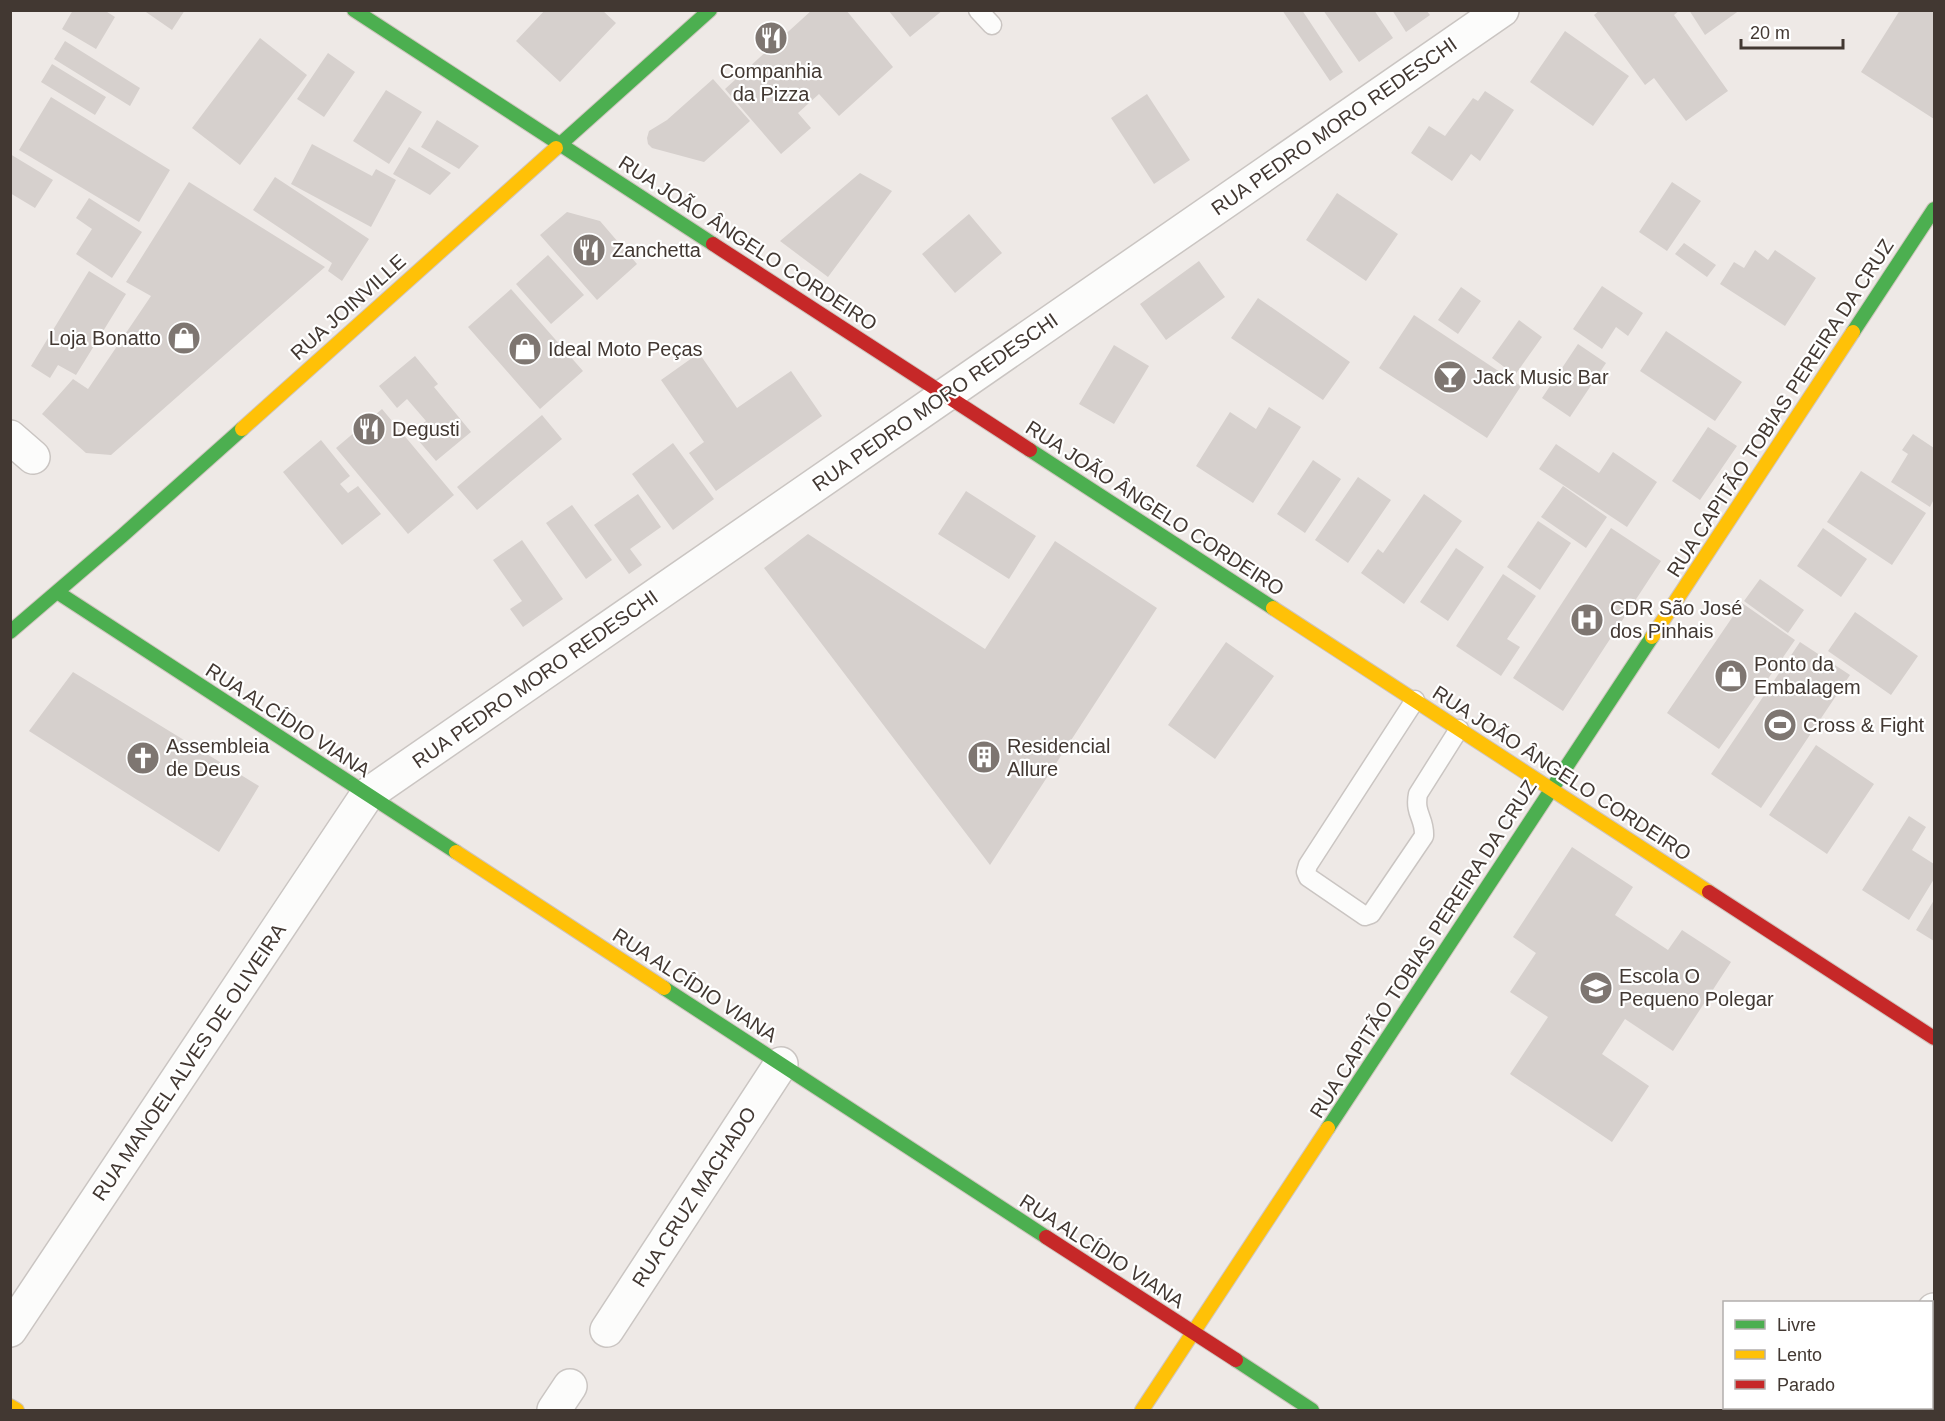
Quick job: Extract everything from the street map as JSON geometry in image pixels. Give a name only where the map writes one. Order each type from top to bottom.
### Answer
[{"type":"street","name":"RUA JOÃO ÂNGELO CORDEIRO","points":[[354,10],[1935,1038]]},
{"type":"street","name":"RUA JOINVILLE","points":[[10,632],[122,536],[710,10]]},
{"type":"street","name":"RUA PEDRO MORO REDESCHI","points":[[367,795],[1502,10]]},
{"type":"street","name":"RUA CAPITÃO TOBIAS PEREIRA DA CRUZ","points":[[1142,1410],[1935,209]]},
{"type":"street","name":"RUA ALCÍDIO VIANA","points":[[57,592],[1312,1410]]},
{"type":"street","name":"RUA MANOEL ALVES DE OLIVEIRA","points":[[10,1330],[367,795]]},
{"type":"street","name":"RUA CRUZ MACHADO","points":[[607,1330],[781,1064]]},
{"type":"street","points":[[10,1406],[17,1410]]},
{"type":"lane","points":[[978,10],[992,25]]},
{"type":"lane","points":[[1415,700],[1314,855],[1306,872],[1308,877],[1365,916],[1371,914],[1425,836],[1425,825],[1416,805],[1418,794],[1459,729]]},
{"type":"building","points":[[73,10],[104,10],[115,17],[96,49],[62,29]]},
{"type":"building","points":[[143,10],[185,10],[172,30]]},
{"type":"building","points":[[545,10],[602,10],[616,23],[560,82],[516,41]]},
{"type":"building","points":[[812,10],[846,10],[893,67],[839,116],[819,94],[798,113],[811,128],[781,154],[725,89]]},
{"type":"building","points":[[888,10],[943,10],[910,37]]},
{"type":"building","points":[[1282,10],[1302,10],[1343,72],[1330,81]]},
{"type":"building","points":[[1323,10],[1374,10],[1393,38],[1359,62]]},
{"type":"building","points":[[1392,10],[1426,10],[1430,15],[1406,32]]},
{"type":"building","points":[[1600,10],[1680,10],[1674,15],[1728,91],[1686,121],[1654,78],[1645,85],[1594,15]]},
{"type":"building","points":[[1689,10],[1740,10],[1705,35]]},
{"type":"building","points":[[1900,10],[1934,10],[1934,119],[1861,72]]},
{"type":"building","points":[[1565,31],[1629,76],[1593,126],[1530,82]]},
{"type":"building","points":[[260,38],[307,75],[240,165],[192,128]]},
{"type":"building","points":[[65,41],[140,88],[130,106],[54,59]]},
{"type":"building","points":[[328,53],[355,72],[324,117],[297,99]]},
{"type":"building","points":[[52,64],[106,97],[95,115],[41,82]]},
{"type":"building","points":[[713,79],[750,121],[704,162],[652,148],[648,144],[649,131],[667,120]]},
{"type":"building","points":[[386,90],[422,112],[389,164],[353,141]]},
{"type":"building","points":[[1485,91],[1514,110],[1480,161],[1471,154],[1452,181],[1411,153],[1429,126],[1445,136],[1473,98],[1478,101]]},
{"type":"building","points":[[1147,94],[1190,160],[1154,184],[1111,118]]},
{"type":"building","points":[[51,97],[170,170],[139,222],[19,150]]},
{"type":"building","points":[[437,120],[479,146],[459,169],[421,147]]},
{"type":"building","points":[[312,144],[372,176],[376,169],[396,180],[371,227],[291,184]]},
{"type":"building","points":[[409,147],[451,173],[430,195],[393,174]]},
{"type":"building","points":[[10,154],[53,180],[35,208],[10,193]]},
{"type":"building","points":[[860,173],[892,191],[828,277],[780,241]]},
{"type":"building","points":[[275,177],[369,239],[342,281],[328,271],[332,263],[253,210]]},
{"type":"building","name":"Loja Bonatto","points":[[189,182],[325,267],[111,455],[86,453],[42,414],[73,379],[88,389],[151,296],[126,282]]},
{"type":"building","points":[[1672,182],[1701,201],[1667,251],[1639,232]]},
{"type":"building","points":[[1337,193],[1398,234],[1366,281],[1306,240]]},
{"type":"building","points":[[89,198],[142,232],[112,278],[76,254],[92,229],[76,218]]},
{"type":"building","name":"Zanchetta","points":[[567,212],[600,221],[637,264],[597,300],[540,235]]},
{"type":"building","points":[[969,214],[1002,253],[955,293],[922,254]]},
{"type":"building","points":[[1684,243],[1716,265],[1707,277],[1675,254]]},
{"type":"building","points":[[1755,250],[1768,260],[1775,250],[1816,278],[1785,326],[1720,284],[1734,262],[1744,268]]},
{"type":"building","points":[[548,255],[584,295],[551,324],[516,284]]},
{"type":"building","points":[[1199,261],[1225,297],[1166,340],[1140,304]]},
{"type":"building","points":[[89,271],[126,294],[76,375],[58,365],[50,378],[31,366]]},
{"type":"building","points":[[1602,286],[1643,313],[1628,336],[1616,327],[1602,349],[1573,329]]},
{"type":"building","points":[[1461,287],[1481,301],[1458,334],[1438,320]]},
{"type":"building","name":"Ideal Moto Peças","points":[[511,289],[583,371],[540,409],[468,327]]},
{"type":"building","points":[[1258,298],[1350,362],[1323,400],[1231,338]]},
{"type":"building","name":"Jack Music Bar","points":[[1414,315],[1521,386],[1487,438],[1379,368]]},
{"type":"building","points":[[1519,320],[1542,337],[1515,375],[1492,358]]},
{"type":"building","points":[[1666,331],[1742,382],[1715,421],[1640,371]]},
{"type":"building","points":[[1578,344],[1606,363],[1570,417],[1542,398]]},
{"type":"building","points":[[1114,345],[1149,366],[1114,424],[1079,404]]},
{"type":"building","points":[[699,353],[737,408],[791,371],[822,416],[716,491],[689,453],[704,442],[661,380]]},
{"type":"building","points":[[415,356],[438,384],[434,387],[471,432],[436,461],[412,433],[426,421],[407,399],[397,408],[379,386]]},
{"type":"building","points":[[1269,407],[1301,427],[1253,503],[1196,466],[1230,412],[1256,429]]},
{"type":"building","points":[[382,409],[454,495],[408,534],[336,448]]},
{"type":"building","points":[[542,415],[562,439],[477,510],[457,487]]},
{"type":"building","points":[[1708,427],[1737,446],[1700,500],[1672,481]]},
{"type":"building","points":[[1913,434],[1934,448],[1934,499],[1930,507],[1891,482],[1908,454],[1902,450]]},
{"type":"building","points":[[321,440],[350,476],[340,484],[348,493],[358,486],[381,514],[342,545],[283,472]]},
{"type":"building","points":[[673,443],[714,499],[673,530],[632,474]]},
{"type":"building","points":[[1556,444],[1599,473],[1613,452],[1657,482],[1627,527],[1539,469]]},
{"type":"building","points":[[1313,460],[1341,479],[1305,533],[1277,514]]},
{"type":"building","points":[[1861,471],[1926,513],[1892,565],[1827,522]]},
{"type":"building","points":[[1358,477],[1391,500],[1348,563],[1315,540]]},
{"type":"building","points":[[1563,486],[1607,517],[1586,548],[1541,517]]},
{"type":"building","points":[[966,491],[1036,536],[1009,579],[938,534]]},
{"type":"building","points":[[638,494],[661,527],[630,549],[642,565],[629,574],[594,525]]},
{"type":"building","points":[[1424,494],[1462,521],[1404,604],[1361,573],[1378,549],[1383,553]]},
{"type":"building","points":[[572,505],[612,560],[586,579],[546,523]]},
{"type":"building","points":[[1538,521],[1571,543],[1540,590],[1507,567]]},
{"type":"building","name":"CDR São José dos Pinhais","points":[[1611,528],[1661,561],[1563,711],[1513,678]]},
{"type":"building","points":[[1823,528],[1867,559],[1841,597],[1797,566]]},
{"type":"building","name":"Residencial Allure","points":[[808,534],[985,649],[1055,541],[1157,608],[990,865],[764,568]]},
{"type":"building","points":[[522,540],[563,599],[523,627],[510,609],[522,601],[493,560]]},
{"type":"building","points":[[1456,548],[1484,567],[1448,621],[1420,602]]},
{"type":"building","points":[[1503,574],[1536,596],[1507,639],[1520,647],[1501,676],[1456,646]]},
{"type":"building","points":[[1760,579],[1804,610],[1788,633],[1744,601]]},
{"type":"building","name":"Ponto da Embalagem","points":[[1742,603],[1795,640],[1719,749],[1667,713]]},
{"type":"building","points":[[1855,612],[1918,656],[1891,695],[1828,651]]},
{"type":"building","points":[[1226,642],[1274,676],[1215,759],[1168,725]]},
{"type":"building","name":"Cross & Fight","points":[[1800,642],[1850,675],[1761,808],[1711,774]]},
{"type":"building","name":"Assembleia de Deus","points":[[73,672],[259,786],[219,852],[29,731]]},
{"type":"building","points":[[1816,745],[1874,784],[1827,854],[1769,815]]},
{"type":"building","points":[[1909,816],[1926,827],[1912,850],[1934,864],[1934,879],[1909,920],[1862,890]]},
{"type":"building","name":"Escola O Pequeno Polegar","points":[[1572,847],[1633,887],[1615,915],[1668,950],[1682,930],[1731,962],[1673,1051],[1625,1019],[1602,1054],[1649,1086],[1612,1142],[1510,1074],[1548,1017],[1510,992],[1536,953],[1513,937]]},
{"type":"building","points":[[1934,900],[1934,941],[1916,930]]},
{"type":"traffic: fast","points":[[354,10],[713,244]]},
{"type":"traffic: fast","points":[[556,148],[710,10]]},
{"type":"traffic: fast","points":[[1853,332],[1934,209]]},
{"type":"traffic: fast","points":[[10,632],[242,429]]},
{"type":"traffic: fast","points":[[1030,450],[1273,608]]},
{"type":"traffic: fast","points":[[57,592],[456,852]]},
{"type":"traffic: fast","points":[[1328,1128],[1652,637]]},
{"type":"traffic: fast","points":[[664,988],[1046,1237]]},
{"type":"traffic: fast","points":[[1236,1360],[1312,1410]]},
{"type":"traffic: slow","points":[[242,429],[556,148]]},
{"type":"traffic: slow","points":[[1652,637],[1853,332]]},
{"type":"traffic: slow","points":[[1273,608],[1709,892]]},
{"type":"traffic: slow","points":[[456,852],[664,988]]},
{"type":"traffic: slow","points":[[1142,1410],[1328,1128]]},
{"type":"traffic: slow","points":[[10,1406],[17,1410]]},
{"type":"traffic: jam","points":[[713,244],[1030,450]]},
{"type":"traffic: jam","points":[[1709,892],[1934,1038]]},
{"type":"traffic: jam","points":[[1046,1237],[1236,1360]]},
{"type":"place","name":"Companhia da Pizza","points":[[771,38]]},
{"type":"place","name":"Zanchetta","points":[[589,250]]},
{"type":"place","name":"Loja Bonatto","points":[[184,338]]},
{"type":"place","name":"Ideal Moto Peças","points":[[525,349]]},
{"type":"place","name":"Jack Music Bar","points":[[1450,377]]},
{"type":"place","name":"Degusti","points":[[369,429]]},
{"type":"place","name":"CDR São José dos Pinhais","points":[[1587,620]]},
{"type":"place","name":"Ponto da Embalagem","points":[[1731,676]]},
{"type":"place","name":"Cross & Fight","points":[[1780,725]]},
{"type":"place","name":"Residencial Allure","points":[[984,757]]},
{"type":"place","name":"Assembleia de Deus","points":[[143,758]]},
{"type":"place","name":"Escola O Pequeno Polegar","points":[[1596,988]]}]
